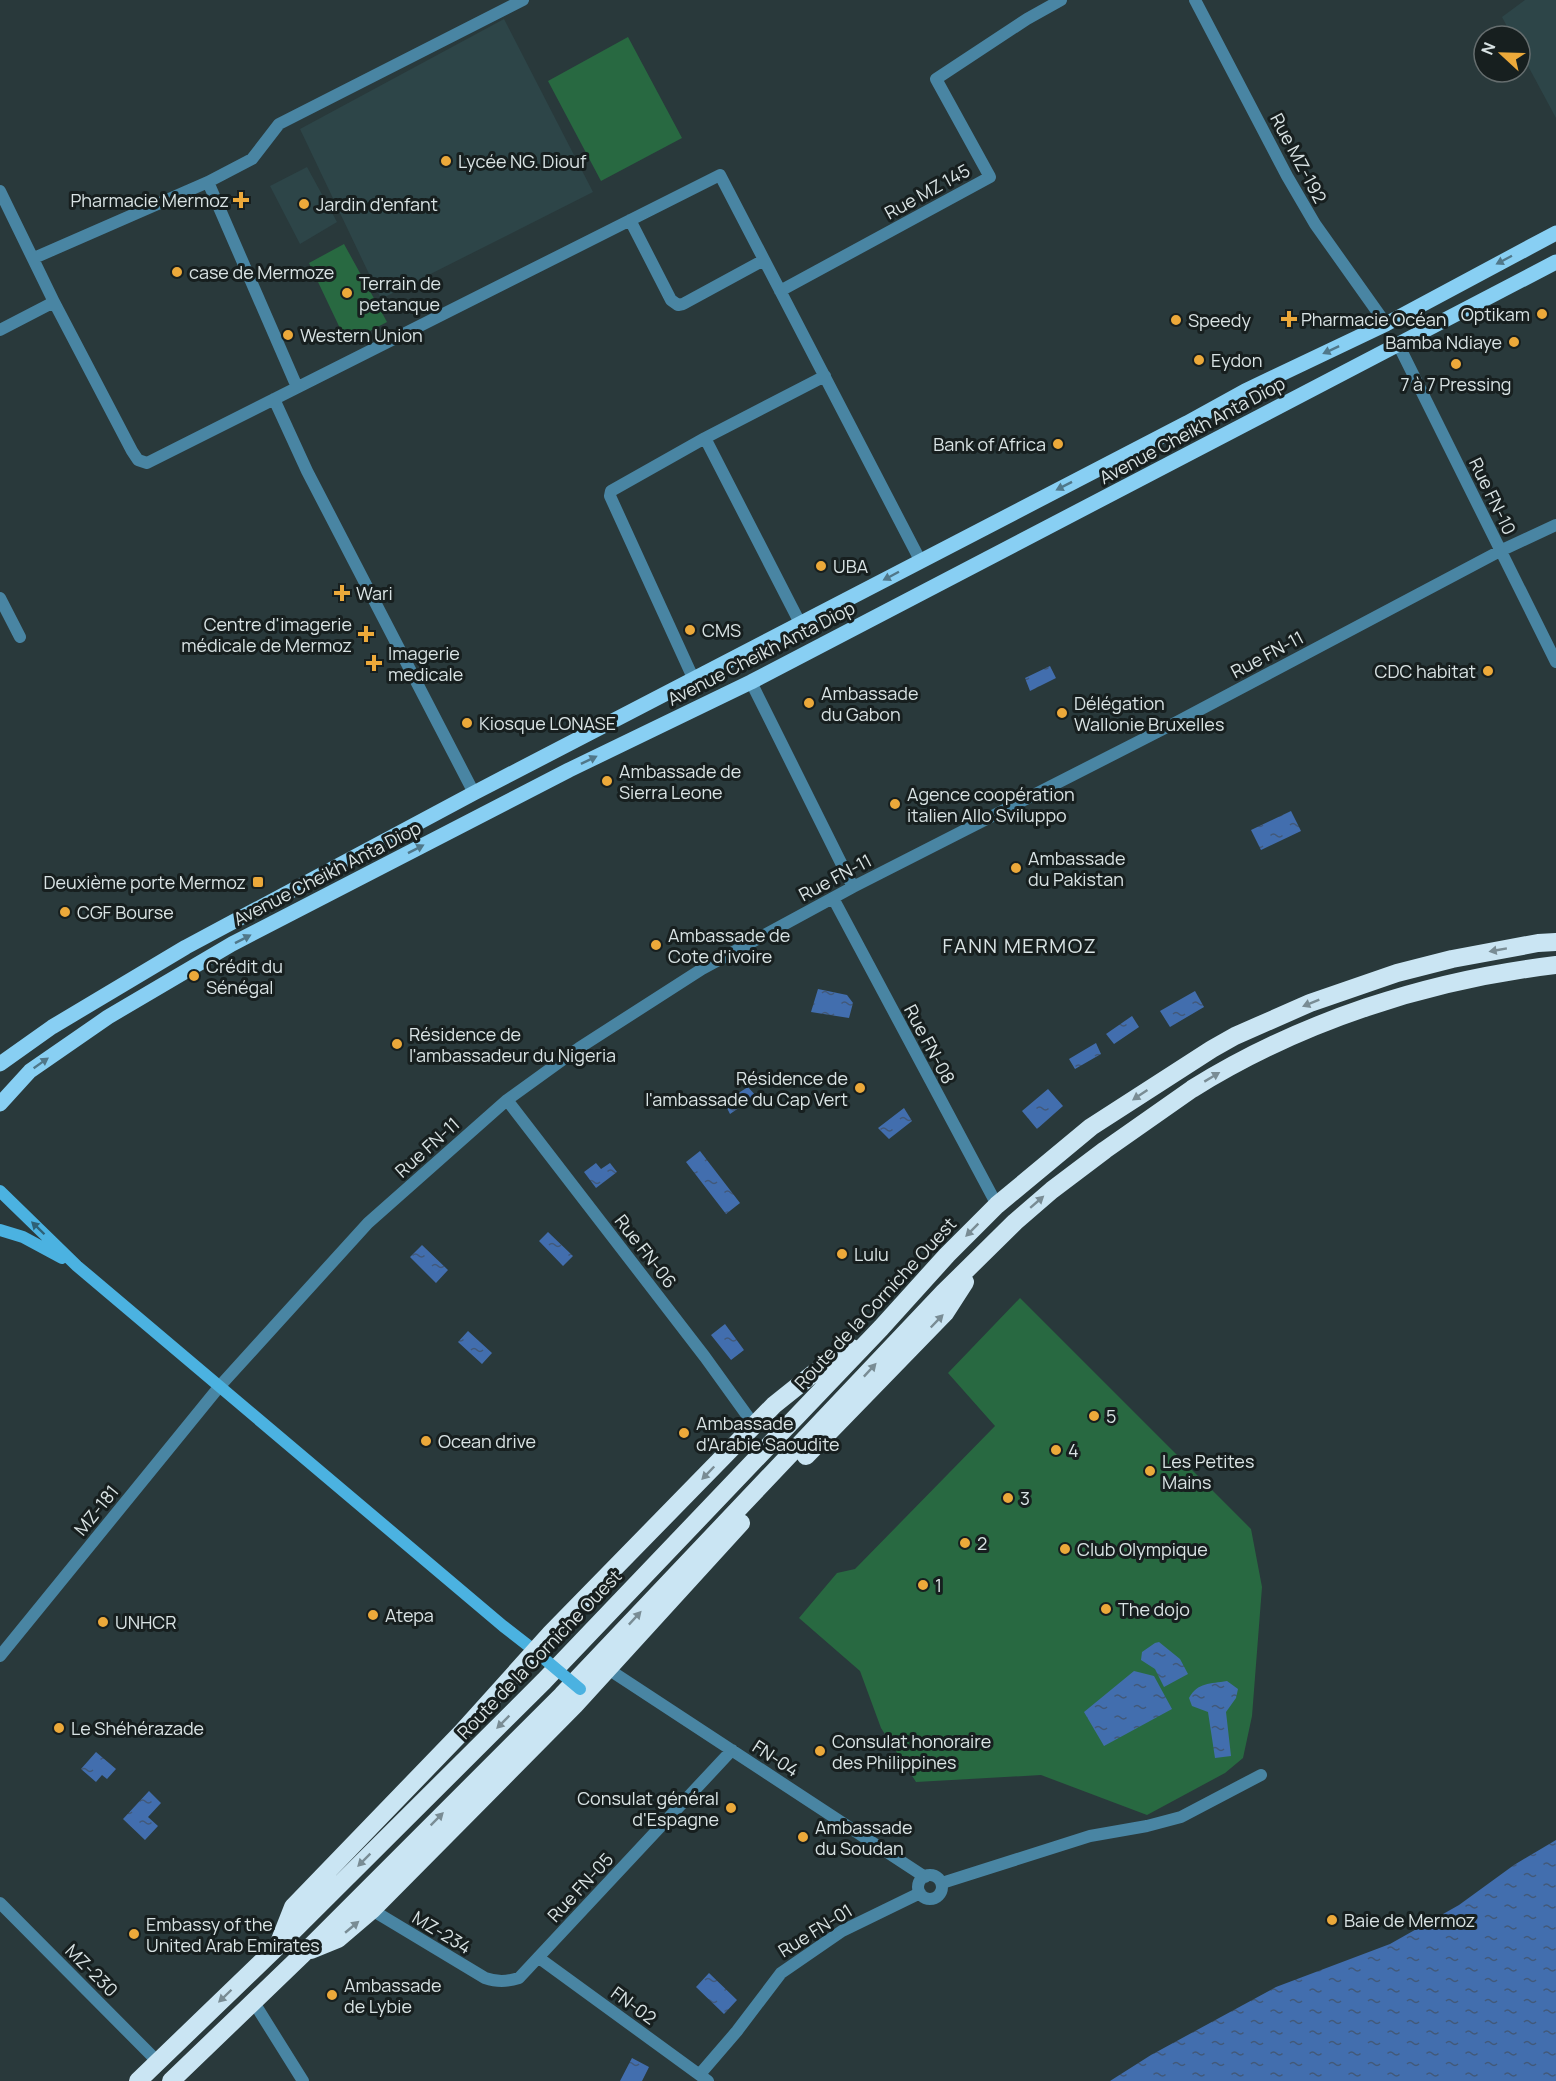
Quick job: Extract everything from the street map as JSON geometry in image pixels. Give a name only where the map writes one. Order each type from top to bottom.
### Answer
[{"type":"highway","name":"Route de la Corniche Ouest","points":[[138,2081],[277,1947],[544,1681],[881,1328],[947,1255],[997,1205],[1091,1127],[1235,1036],[1310,1003],[1397,973],[1452,959],[1556,942]]},
{"type":"highway","points":[[171,2081],[302,1955],[562,1695],[969,1266],[1052,1190],[1192,1089],[1249,1056],[1322,1023],[1418,992],[1480,976],[1556,965]]},
{"type":"highway","points":[[302,1955],[338,1939],[372,1911],[472,1811],[583,1691],[608,1669],[766,1496],[945,1313],[964,1285],[969,1266]]},
{"type":"highway","points":[[277,1947],[293,1907],[538,1654],[754,1425],[774,1405],[814,1373],[881,1328]]},
{"type":"main road","name":"Avenue Cheikh Anta Diop","points":[[0,1064],[52,1027],[186,947],[474,792],[694,680],[1245,391],[1386,324],[1556,233]]},
{"type":"main road","name":"Avenue Cheikh Anta Diop","points":[[0,1104],[30,1071],[108,1017],[213,955],[569,770],[751,682],[1556,262]]},
{"type":"main road","points":[[0,1191],[77,1266],[583,1691]]},
{"type":"main road","points":[[0,1230],[23,1236],[77,1266]]},
{"type":"street","points":[[34,258],[208,182],[252,159],[279,124],[523,0]]},
{"type":"street","name":"Rue MZ 145","points":[[780,291],[990,177],[936,79],[1027,19],[1061,0]]},
{"type":"street","name":"Rue MZ-192","points":[[1195,0],[1315,225],[1386,324]]},
{"type":"street","points":[[0,191],[54,302],[138,460],[147,463],[720,175],[920,560]]},
{"type":"street","points":[[208,182],[297,387]]},
{"type":"street","points":[[630,220],[670,300],[678,305],[764,260]]},
{"type":"street","points":[[0,330],[54,302]]},
{"type":"street","name":"Rue FN-10","points":[[1398,344],[1556,662]]},
{"type":"street","points":[[694,680],[610,493],[613,489],[705,438],[825,376]]},
{"type":"street","points":[[274,399],[307,471],[474,792]]},
{"type":"street","points":[[705,438],[800,623]]},
{"type":"street","name":"Rue FN-11","points":[[219,1387],[368,1223],[507,1100],[579,1048],[702,969],[853,887],[1193,714],[1500,551],[1556,525]]},
{"type":"street","points":[[0,598],[20,637]]},
{"type":"street","points":[[751,682],[853,887]]},
{"type":"street","name":"Rue FN-08","points":[[833,898],[997,1205]]},
{"type":"street","name":"Rue FN-06","points":[[507,1100],[705,1357],[754,1425]]},
{"type":"street","name":"MZ-181","points":[[0,1655],[219,1387]]},
{"type":"street","name":"FN-04","points":[[608,1669],[925,1877]]},
{"type":"street","name":"Rue FN-05","points":[[496,1982],[509,1982],[519,1978],[732,1750]]},
{"type":"street","points":[[942,1883],[1090,1836],[1147,1826],[1181,1817],[1261,1775]]},
{"type":"street","points":[[934,1876],[942,1883],[941,1892],[936,1898],[926,1898],[920,1893],[919,1886],[925,1877],[934,1876]]},
{"type":"street","name":"Rue FN-01","points":[[704,2078],[782,1973],[842,1931],[920,1893]]},
{"type":"street","name":"MZ-230","points":[[0,1903],[158,2062]]},
{"type":"street","name":"MZ-234","points":[[372,1911],[485,1978],[496,1982]]},
{"type":"street","name":"FN-02","points":[[539,1958],[704,2078]]},
{"type":"street","points":[[253,2001],[303,2081]]},
{"type":"shaded area","points":[[1525,0],[1556,0],[1556,118],[1532,73],[1532,24],[1506,24],[1502,17]]},
{"type":"shaded area","name":"Lycée NG. Diouf","points":[[504,19],[593,192],[381,299],[300,129]]},
{"type":"shaded area","name":"Jardin d'enfant","points":[[307,167],[337,222],[300,244],[270,186]]},
{"type":"green space","points":[[628,37],[682,138],[601,181],[548,81]]},
{"type":"green space","name":"Terrain de petanque","points":[[344,244],[387,322],[347,343],[309,263]]},
{"type":"green space","name":"Club Olympique","points":[[1020,1298],[1251,1529],[1262,1587],[1252,1716],[1243,1758],[1225,1773],[1147,1815],[1041,1775],[916,1782],[881,1728],[860,1671],[799,1618],[837,1573],[855,1569],[995,1426],[948,1373]]},
{"type":"water","points":[[1050,666],[1056,678],[1030,691],[1025,678]]},
{"type":"water","points":[[1291,811],[1301,831],[1261,850],[1251,830]]},
{"type":"water","points":[[818,989],[847,995],[853,1003],[849,1018],[811,1012]]},
{"type":"water","points":[[1195,991],[1204,1007],[1170,1027],[1160,1011]]},
{"type":"water","points":[[1132,1016],[1139,1027],[1114,1044],[1106,1034]]},
{"type":"water","points":[[1096,1043],[1101,1054],[1075,1069],[1069,1059]]},
{"type":"water","points":[[748,1087],[756,1096],[730,1114],[724,1102]]},
{"type":"water","points":[[1048,1089],[1063,1106],[1037,1129],[1022,1111]]},
{"type":"water","points":[[904,1108],[912,1121],[889,1139],[878,1128]]},
{"type":"water","points":[[700,1151],[740,1203],[726,1214],[686,1162]]},
{"type":"water","points":[[596,1163],[601,1169],[610,1163],[617,1172],[596,1188],[584,1172]]},
{"type":"water","points":[[548,1232],[573,1256],[563,1266],[539,1241]]},
{"type":"water","points":[[422,1245],[448,1270],[436,1283],[410,1257]]},
{"type":"water","points":[[725,1324],[744,1350],[731,1360],[711,1335]]},
{"type":"water","points":[[468,1331],[492,1353],[482,1364],[458,1342]]},
{"type":"water","points":[[1159,1642],[1180,1659],[1188,1674],[1164,1687],[1155,1669],[1141,1660],[1142,1652]]},
{"type":"water","points":[[1134,1671],[1154,1676],[1172,1709],[1104,1746],[1084,1712]]},
{"type":"water","points":[[1227,1681],[1238,1689],[1236,1698],[1226,1712],[1231,1756],[1215,1758],[1208,1712],[1192,1706],[1189,1698],[1200,1686]]},
{"type":"water","points":[[96,1752],[116,1769],[107,1779],[102,1775],[96,1782],[81,1769]]},
{"type":"water","points":[[149,1791],[161,1803],[148,1817],[158,1826],[145,1840],[123,1819]]},
{"type":"water","points":[[1556,1840],[1556,2081],[1110,2081],[1151,2055],[1276,1987],[1390,1944],[1459,1905],[1514,1865]]},
{"type":"water","points":[[709,1973],[737,2000],[724,2014],[696,1987]]},
{"type":"water","points":[[632,2058],[649,2067],[642,2081],[620,2081]]},
{"type":"place","name":"Lycée NG. Diouf","points":[[446,161]]},
{"type":"place","name":"Pharmacie Mermoz","points":[[241,200]]},
{"type":"place","name":"Jardin d'enfant","points":[[304,204]]},
{"type":"place","name":"case de Mermoze","points":[[177,272]]},
{"type":"place","name":"Terrain de petanque","points":[[347,293]]},
{"type":"place","name":"Optikam","points":[[1542,314]]},
{"type":"place","name":"Pharmacie Océan","points":[[1289,319]]},
{"type":"place","name":"Speedy","points":[[1176,320]]},
{"type":"place","name":"Western Union","points":[[288,335]]},
{"type":"place","name":"Bamba Ndiaye","points":[[1514,342]]},
{"type":"place","name":"Eydon","points":[[1199,360]]},
{"type":"place","name":"7 à 7 Pressing","points":[[1456,364]]},
{"type":"place","name":"Bank of Africa","points":[[1058,444]]},
{"type":"place","name":"UBA","points":[[821,566]]},
{"type":"place","name":"Wari","points":[[342,593]]},
{"type":"place","name":"CMS","points":[[690,630]]},
{"type":"place","name":"Centre d'imagerie médicale de Mermoz","points":[[366,634]]},
{"type":"place","name":"Imagerie medicale","points":[[374,663]]},
{"type":"place","name":"CDC habitat","points":[[1488,671]]},
{"type":"place","name":"Ambassade du Gabon","points":[[809,703]]},
{"type":"place","name":"Délégation Wallonie Bruxelles","points":[[1062,713]]},
{"type":"place","name":"Kiosque LONASE","points":[[467,723]]},
{"type":"place","name":"Ambassade de Sierra Leone","points":[[607,781]]},
{"type":"place","name":"Agence coopération italien Allo Sviluppo","points":[[895,804]]},
{"type":"place","name":"Ambassade du Pakistan","points":[[1016,868]]},
{"type":"place","name":"Deuxième porte Mermoz","points":[[258,882]]},
{"type":"place","name":"CGF Bourse","points":[[65,912]]},
{"type":"place","name":"Ambassade de Cote d'ivoire","points":[[656,945]]},
{"type":"place","name":"Crédit du Sénégal","points":[[194,976]]},
{"type":"place","name":"Résidence de l'ambassadeur du Nigeria","points":[[397,1044]]},
{"type":"place","name":"Résidence de l'ambassade du Cap Vert","points":[[860,1088]]},
{"type":"place","name":"Lulu","points":[[842,1254]]},
{"type":"place","name":"5","points":[[1094,1416]]},
{"type":"place","name":"Ambassade d'Arabie Saoudite","points":[[684,1433]]},
{"type":"place","name":"Ocean drive","points":[[426,1441]]},
{"type":"place","name":"4","points":[[1056,1450]]},
{"type":"place","name":"Les Petites Mains","points":[[1150,1471]]},
{"type":"place","name":"3","points":[[1008,1498]]},
{"type":"place","name":"2","points":[[965,1543]]},
{"type":"place","name":"Club Olympique","points":[[1065,1549]]},
{"type":"place","name":"1","points":[[923,1585]]},
{"type":"place","name":"The dojo","points":[[1106,1609]]},
{"type":"place","name":"Atepa","points":[[373,1615]]},
{"type":"place","name":"UNHCR","points":[[103,1622]]},
{"type":"place","name":"Le Shéhérazade","points":[[59,1728]]},
{"type":"place","name":"Consulat honoraire des Philippines","points":[[820,1751]]},
{"type":"place","name":"Consulat général d'Espagne","points":[[731,1808]]},
{"type":"place","name":"Ambassade du Soudan","points":[[803,1837]]},
{"type":"place","name":"Baie de Mermoz","points":[[1332,1920]]},
{"type":"place","name":"Embassy of the United Arab Emirates","points":[[134,1934]]},
{"type":"place","name":"Ambassade de Lybie","points":[[332,1995]]},
{"type":"district","name":"FANN MERMOZ","points":[[1020,945]]}]
